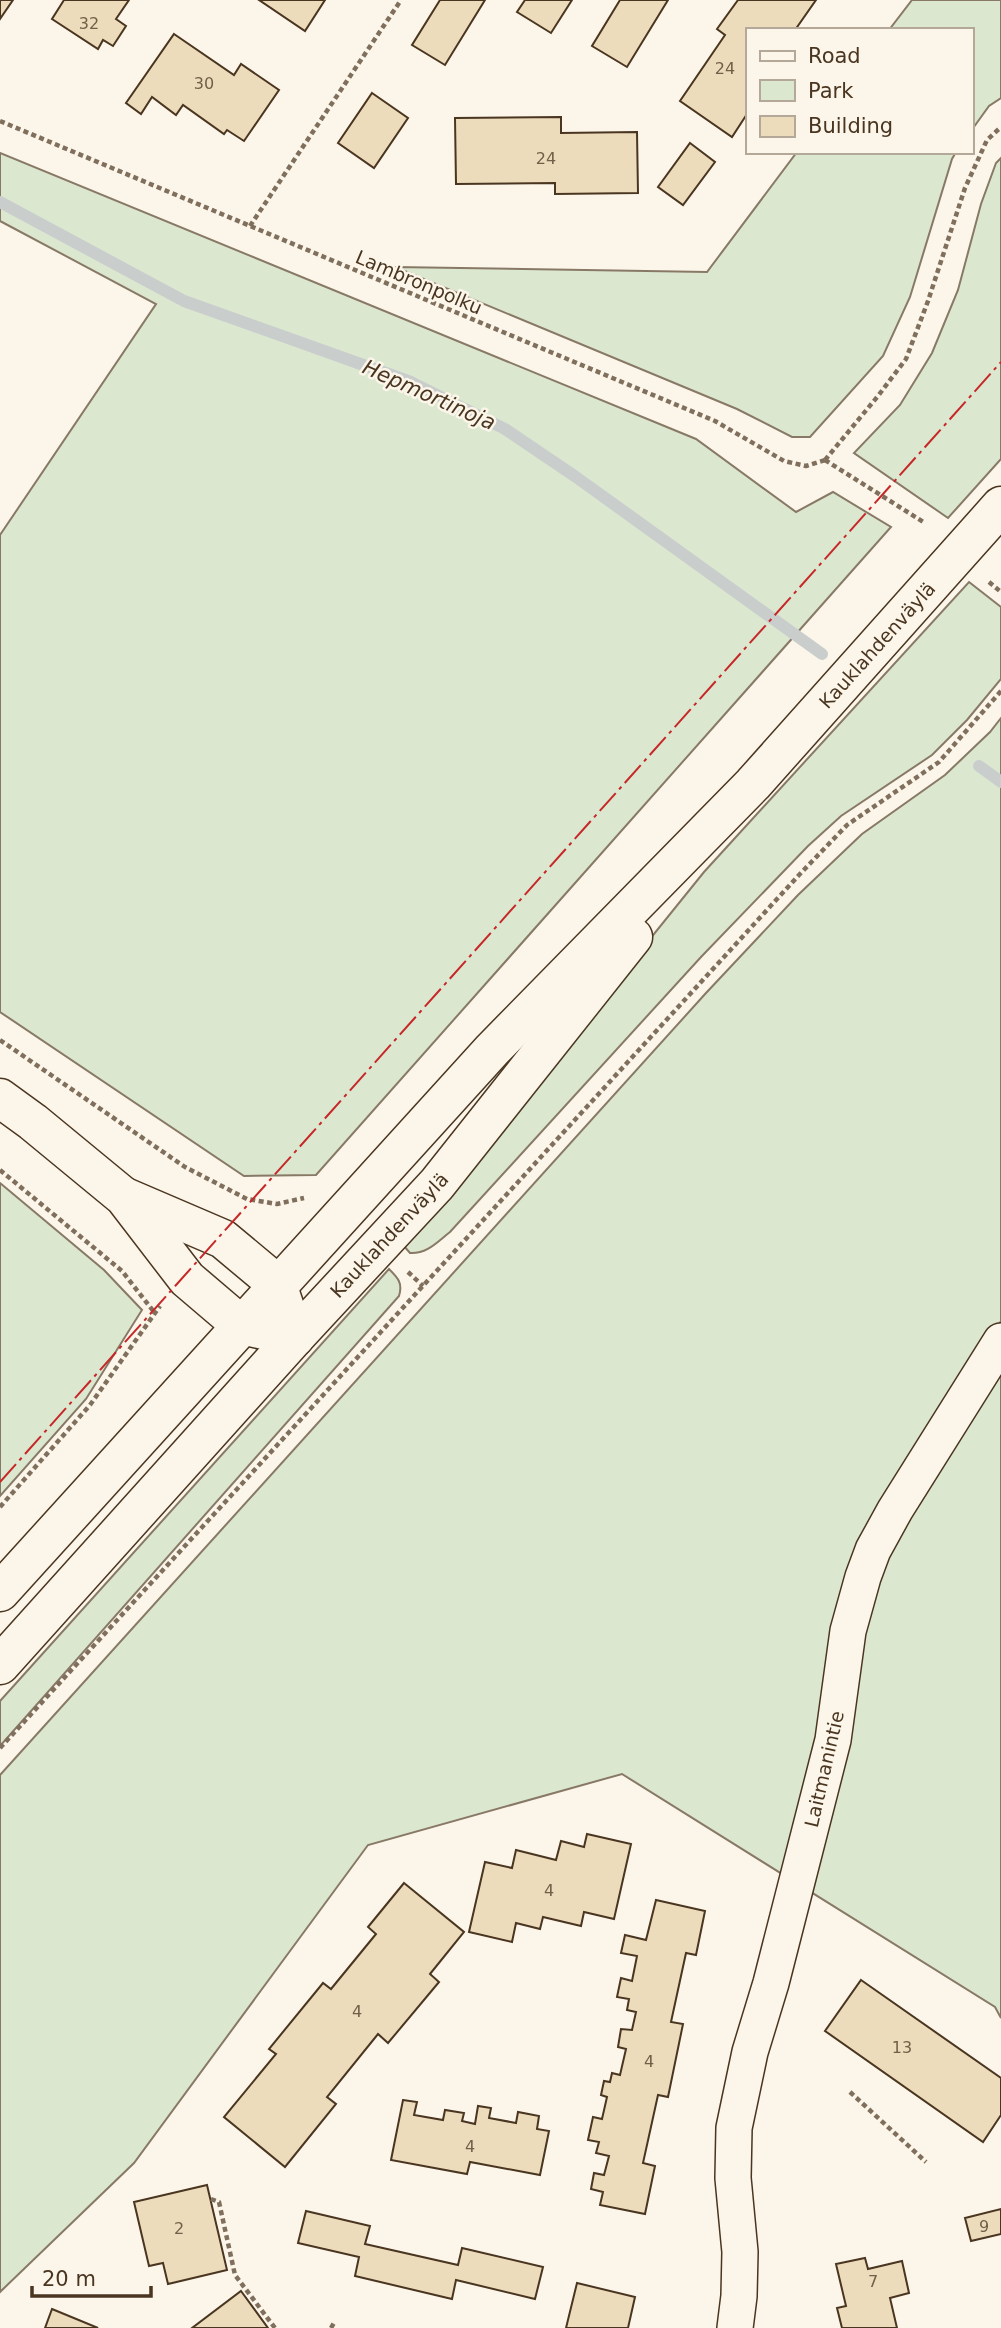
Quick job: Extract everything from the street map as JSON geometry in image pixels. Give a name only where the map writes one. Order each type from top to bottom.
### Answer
[{"type":"main road","name":"Kauklahdenväylä","points":[[0,1592],[492,1050],[753,784],[1001,506]]},
{"type":"main road","name":"Kauklahdenväylä","points":[[0,1665],[295,1337],[437,1184],[753,784]]},
{"type":"main road","points":[[0,1098],[124,1197],[187,1279],[240,1325],[295,1337]]},
{"type":"main road","points":[[124,1197],[223,1239],[278,1284],[295,1337]]},
{"type":"street","name":"Laitmanintie","points":[[735,2328],[740,2252],[733,2178],[734,2128],[750,2052],[771,1983],[833,1740],[848,1631],[873,1550],[895,1510],[1001,1341]]},
{"type":"path","points":[[250,226],[401,0]]},
{"type":"path","name":"Lambronpolku","points":[[0,121],[715,421],[784,461],[806,466],[825,460]]},
{"type":"path","points":[[925,523],[825,460],[906,359],[965,188],[987,140],[1001,127]]},
{"type":"path","points":[[989,582],[1001,592]]},
{"type":"path","points":[[0,1748],[847,825],[939,762],[1001,691]]},
{"type":"path","points":[[0,1040],[186,1167],[247,1199],[277,1204],[322,1194],[345,1210]]},
{"type":"path","points":[[0,1170],[122,1271],[154,1312]]},
{"type":"path","points":[[223,1239],[247,1199]]},
{"type":"path","points":[[379,1245],[423,1286]]},
{"type":"path","points":[[0,1507],[90,1405],[154,1312],[187,1279]]},
{"type":"path","points":[[850,2092],[926,2162]]},
{"type":"path","points":[[211,2199],[219,2202],[235,2275],[275,2328]]},
{"type":"path","points":[[331,2328],[335,2321]]},
{"type":"green space","points":[[912,0],[1001,0],[1001,98],[989,106],[973,128],[973,28],[891,28]]},
{"type":"green space","points":[[0,153],[696,439],[796,512],[833,492],[891,527],[316,1175],[244,1176],[0,1012],[0,535],[156,304],[0,221]]},
{"type":"green space","points":[[796,154],[955,154],[910,297],[883,356],[810,437],[792,437],[737,409],[395,267],[707,272]]},
{"type":"green space","points":[[1001,158],[1001,459],[948,518],[854,453],[900,405],[932,353],[958,290],[981,204],[996,163]]},
{"type":"green space","points":[[969,582],[1001,607],[1001,679],[967,720],[932,755],[841,816],[808,846],[701,957],[450,1232],[427,1249],[410,1253],[403,1245],[704,872]]},
{"type":"green space","points":[[1001,718],[1001,1321],[875,1519],[995,1374],[1001,1377],[1001,2018],[995,2007],[622,1774],[368,1845],[134,2163],[0,2292],[0,1775],[706,993],[798,895],[862,834],[945,775]]},
{"type":"green space","points":[[0,1183],[104,1270],[142,1310],[86,1399],[0,1496]]},
{"type":"green space","points":[[389,1269],[399,1281],[399,1296],[0,1746],[0,1701]]},
{"type":"building","points":[[0,0],[13,0],[0,19]]},
{"type":"building","points":[[64,0],[129,0],[116,19],[126,26],[113,46],[103,40],[98,49],[52,19]]},
{"type":"building","points":[[259,0],[325,0],[305,31]]},
{"type":"building","points":[[440,0],[485,0],[445,65],[412,45]]},
{"type":"building","points":[[525,0],[572,0],[551,33],[517,12]]},
{"type":"building","points":[[620,0],[668,0],[627,67],[592,46]]},
{"type":"building","points":[[738,0],[816,0],[796,28],[746,28],[746,116],[732,137],[680,101],[725,35],[717,29]]},
{"type":"building","points":[[174,34],[234,75],[241,64],[279,90],[244,141],[227,130],[224,134],[183,105],[176,115],[152,97],[141,114],[126,103]]},
{"type":"building","points":[[372,93],[408,118],[374,168],[338,143]]},
{"type":"building","points":[[561,117],[561,133],[637,132],[638,193],[555,194],[555,183],[456,184],[455,118]]},
{"type":"building","points":[[690,143],[715,162],[683,205],[658,187]]},
{"type":"building","points":[[587,1834],[631,1844],[614,1919],[584,1912],[581,1926],[543,1917],[540,1929],[516,1923],[512,1942],[469,1932],[485,1862],[512,1868],[516,1850],[556,1860],[561,1841],[584,1847]]},
{"type":"building","points":[[404,1883],[464,1932],[430,1974],[439,1982],[388,2043],[378,2034],[327,2097],[336,2104],[285,2167],[224,2117],[276,2054],[269,2049],[323,1983],[331,1989],[376,1934],[368,1927]]},
{"type":"building","points":[[656,1900],[705,1911],[696,1955],[686,1953],[671,2022],[683,2024],[668,2097],[658,2095],[643,2163],[655,2166],[645,2214],[600,2205],[603,2192],[591,2189],[594,2173],[604,2175],[609,2156],[596,2153],[599,2142],[588,2140],[593,2117],[602,2119],[607,2097],[601,2095],[604,2081],[610,2082],[612,2073],[620,2075],[626,2049],[618,2047],[621,2029],[632,2030],[636,2012],[627,2010],[629,1999],[617,1997],[621,1978],[632,1981],[637,1956],[621,1953],[625,1935],[646,1940]]},
{"type":"building","points":[[861,1980],[1001,2078],[1001,2115],[983,2142],[825,2031]]},
{"type":"building","points":[[403,2100],[417,2102],[414,2115],[443,2120],[445,2110],[464,2113],[462,2121],[475,2124],[478,2106],[491,2108],[489,2118],[516,2123],[518,2112],[539,2116],[537,2129],[549,2131],[540,2175],[470,2162],[467,2174],[391,2160]]},
{"type":"building","points":[[207,2185],[227,2270],[168,2284],[163,2263],[149,2266],[134,2202]]},
{"type":"building","points":[[1001,2209],[1001,2234],[971,2241],[965,2218]]},
{"type":"building","points":[[306,2211],[370,2226],[365,2244],[458,2265],[462,2248],[543,2267],[535,2299],[456,2280],[452,2299],[355,2276],[359,2257],[298,2243]]},
{"type":"building","points":[[865,2258],[868,2269],[902,2261],[909,2293],[890,2298],[897,2328],[842,2328],[837,2308],[846,2306],[836,2264]]},
{"type":"building","points":[[577,2283],[635,2297],[628,2328],[566,2328]]},
{"type":"building","points":[[241,2291],[268,2328],[192,2328]]},
{"type":"building","points":[[52,2309],[98,2328],[45,2328]]},
{"type":"waterway","name":"Hepmortinoja","points":[[0,202],[184,301],[411,382],[505,429],[822,654]]},
{"type":"waterway","name":"Hepmortinoja","points":[[979,766],[1001,782]]},
{"type":"power","points":[[0,1482],[1001,362]]}]
